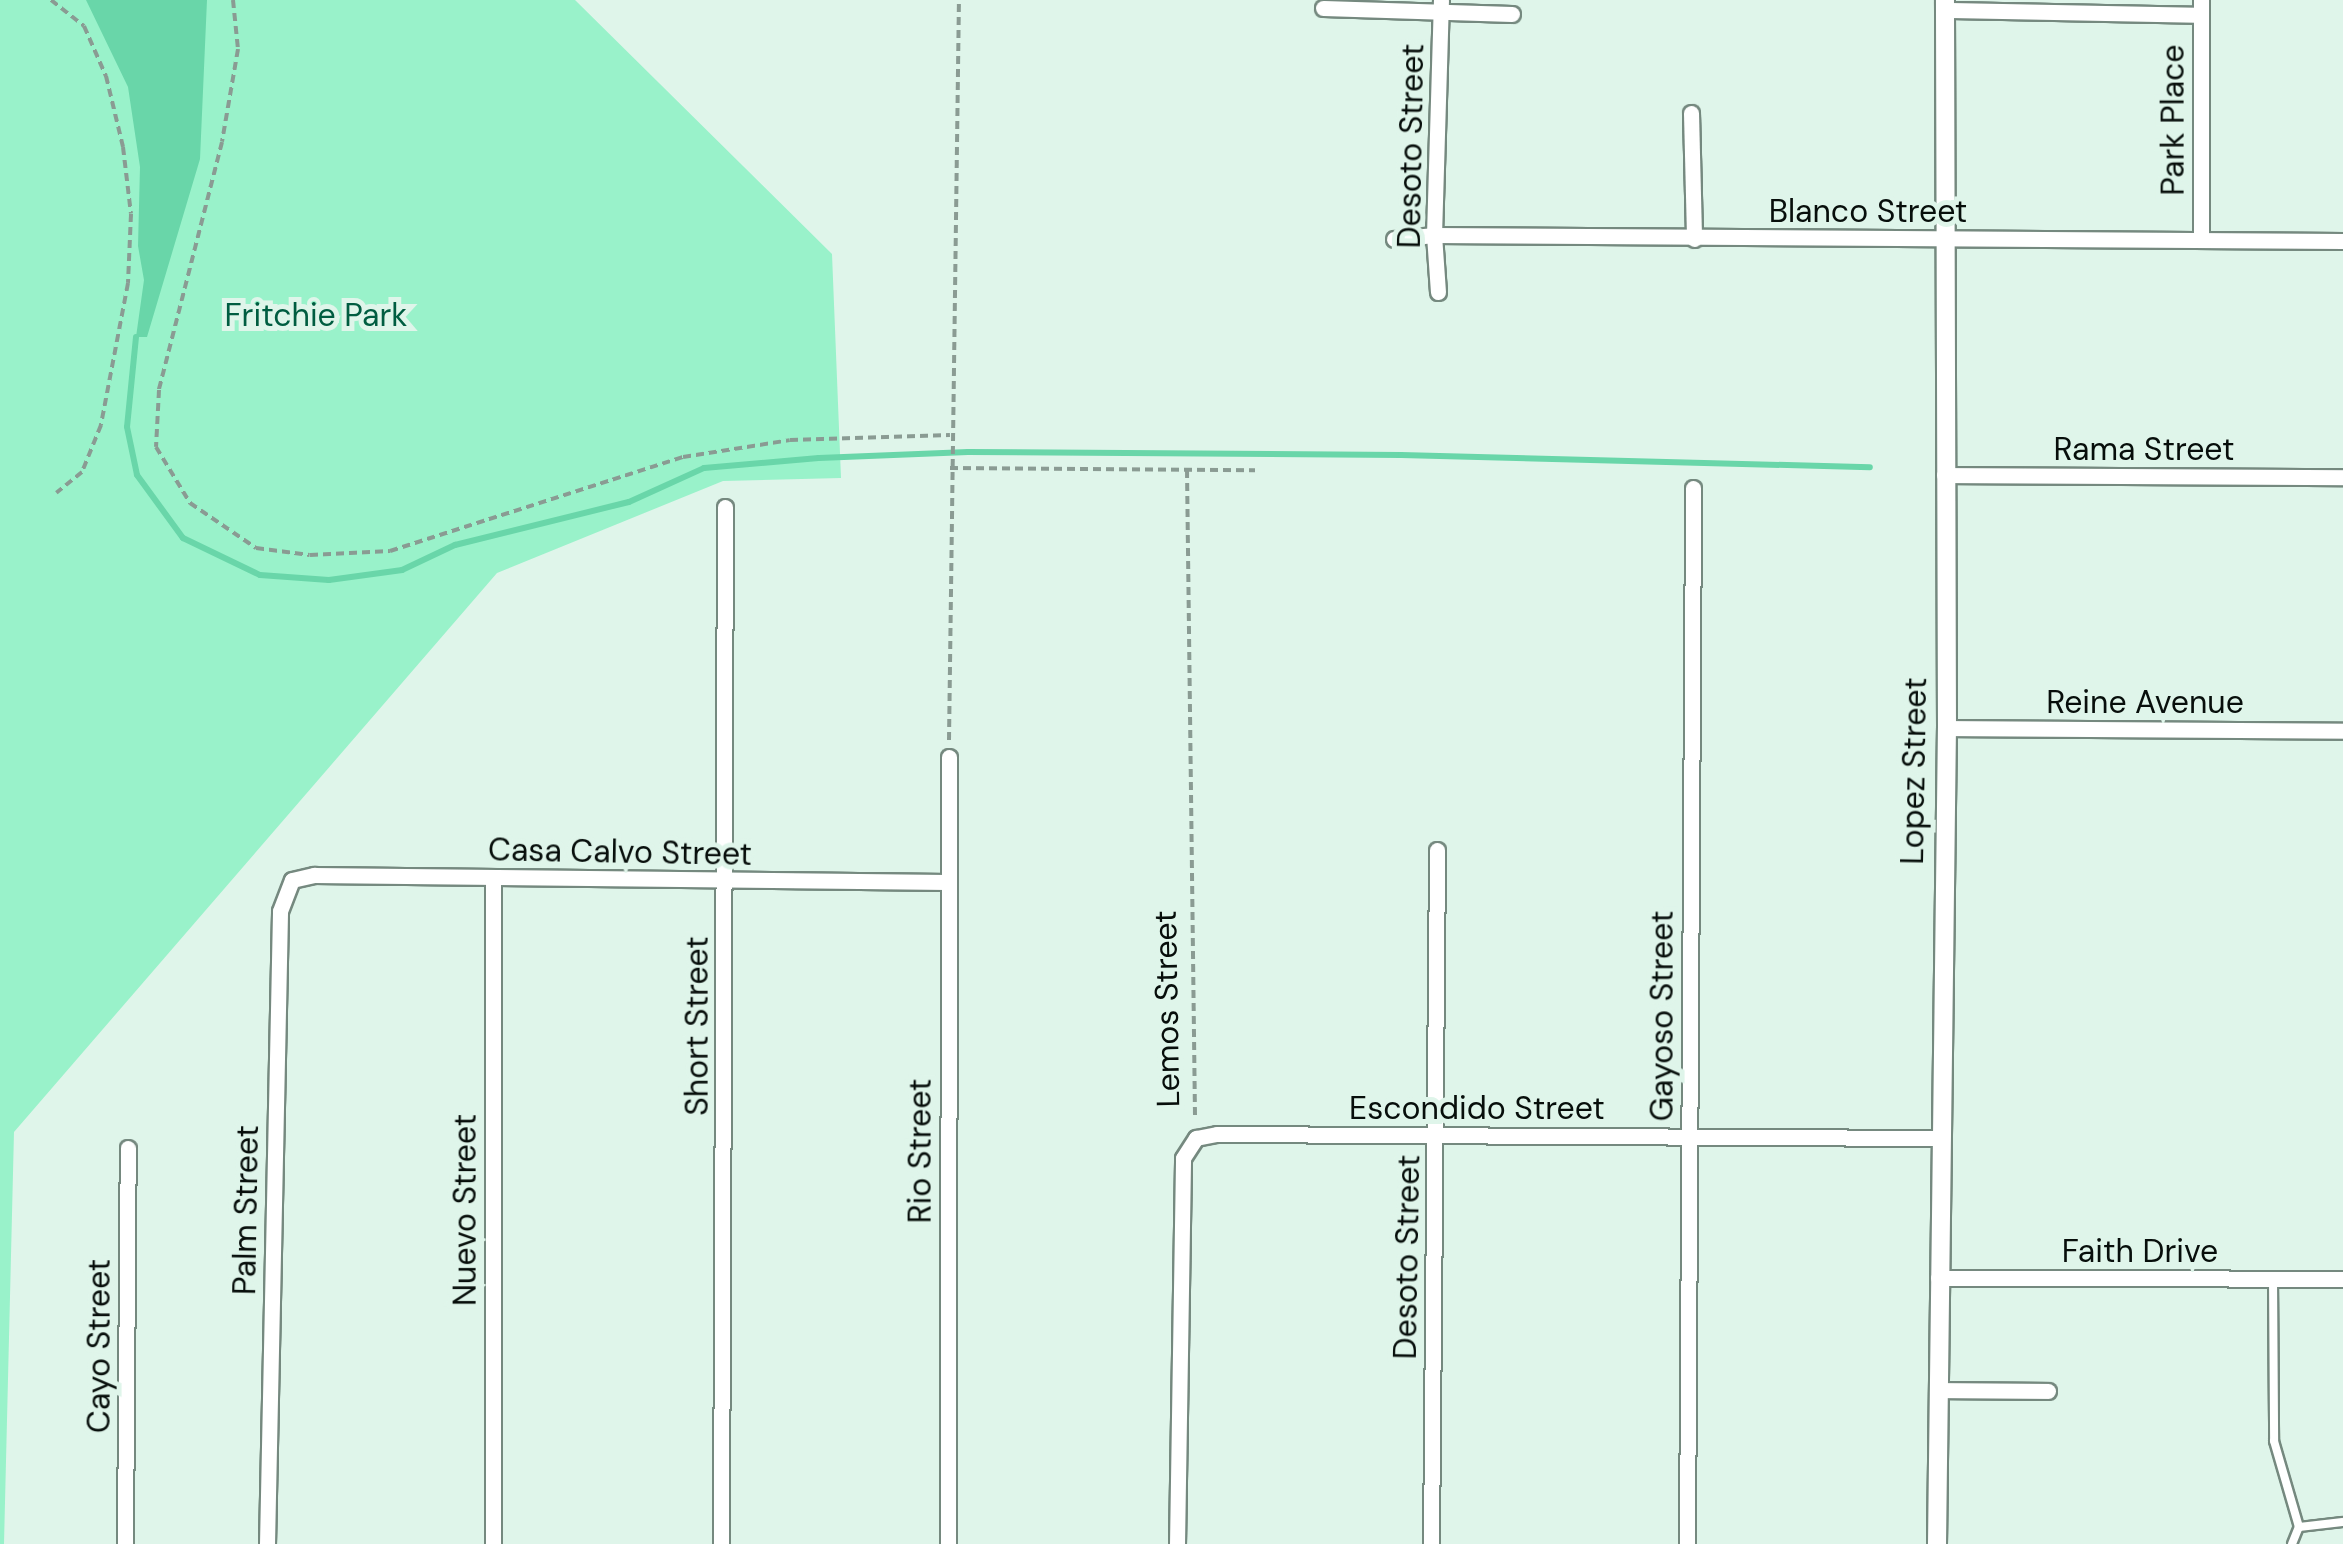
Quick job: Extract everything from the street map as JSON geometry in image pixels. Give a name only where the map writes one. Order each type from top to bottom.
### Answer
[{"type":"street","points":[[1946,5],[2201,8]]},
{"type":"street","name":"Lopez Street","points":[[1937,1544],[1947,728],[1946,5]]},
{"type":"street","points":[[1323,8],[1442,6],[1512,14]]},
{"type":"street","name":"Desoto Street","points":[[1438,292],[1434,235],[1442,6]]},
{"type":"street","name":"Park Place","points":[[2200,240],[2201,8]]},
{"type":"street","points":[[1691,112],[1694,239]]},
{"type":"street","name":"Blanco Street","points":[[1394,239],[1434,235],[2343,241]]},
{"type":"street","name":"Rama Street","points":[[1944,475],[2343,477]]},
{"type":"street","name":"Gayoso Street","points":[[1687,1544],[1693,488]]},
{"type":"street","name":"Short Street","points":[[721,1544],[725,508]]},
{"type":"street","name":"Reine Avenue","points":[[1947,728],[2343,732]]},
{"type":"street","name":"Rio Street","points":[[948,1544],[949,757]]},
{"type":"street","name":"Desoto Street","points":[[1431,1544],[1437,850]]},
{"type":"street","name":"Casa Calvo Street","points":[[292,880],[314,875],[946,882]]},
{"type":"street","name":"Nuevo Street","points":[[493,877],[493,1544]]},
{"type":"street","name":"Palm Street","points":[[267,1544],[280,911],[292,880]]},
{"type":"street","name":"Escondido Street","points":[[1196,1138],[1217,1134],[1940,1138]]},
{"type":"street","name":"Lemos Street","points":[[1177,1544],[1183,1158],[1196,1138]]},
{"type":"street","name":"Cayo Street","points":[[124,1544],[128,1148]]},
{"type":"street","name":"Faith Drive","points":[[1938,1278],[2343,1279]]},
{"type":"street","points":[[1937,1390],[2048,1390]]},
{"type":"lane","points":[[2273,1279],[2274,1441],[2299,1527],[2292,1544]]},
{"type":"lane","points":[[2299,1527],[2343,1522]]},
{"type":"path","points":[[51,0],[84,26],[106,76],[124,147],[131,214],[128,283],[101,425],[82,472],[56,493]]},
{"type":"path","points":[[233,0],[238,50],[222,142],[159,390],[156,446],[190,503],[256,548],[310,555],[390,551],[683,457],[790,440],[950,435]]},
{"type":"path","points":[[949,757],[950,435],[959,0]]},
{"type":"path","points":[[950,468],[1255,470]]},
{"type":"path","name":"Lemos Street","points":[[1188,470],[1196,1138]]},
{"type":"green space","name":"Fritchie Park","points":[[0,0],[575,0],[832,254],[841,478],[723,481],[497,573],[14,1132],[4,1544],[0,1544]]},
{"type":"shaded area","points":[[86,0],[207,0],[200,159],[147,337],[136,337],[144,280],[138,246],[140,167],[128,87]]},
{"type":"waterway","points":[[136,337],[127,427],[137,475],[183,538],[260,575],[329,580],[402,570],[455,545],[629,502],[704,468],[819,458],[968,452],[1401,455],[1870,467]]}]
